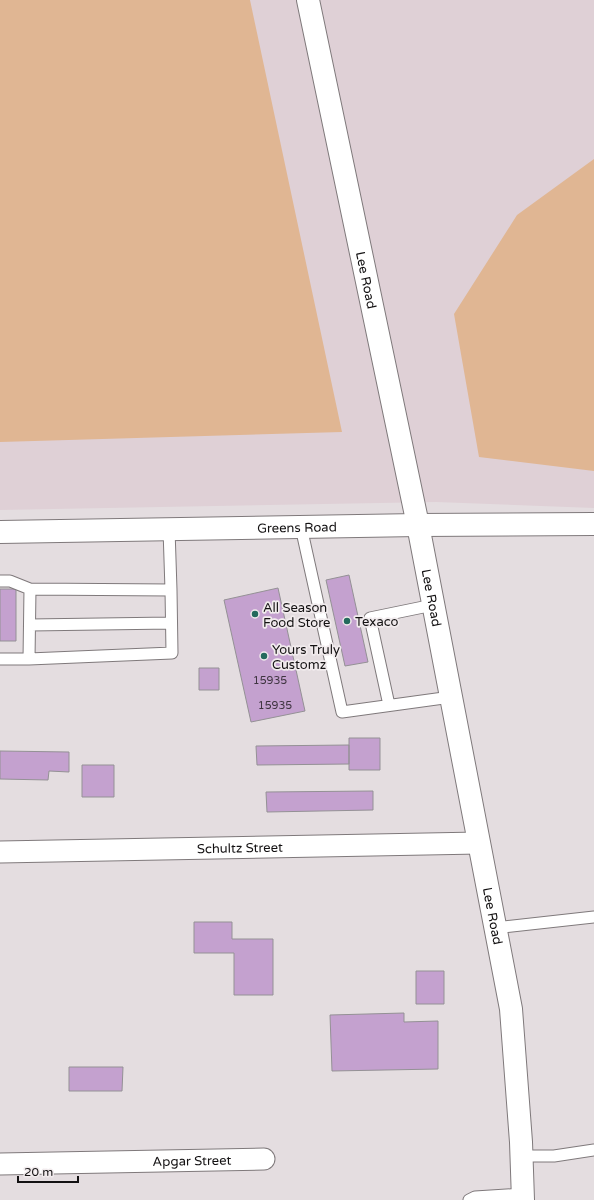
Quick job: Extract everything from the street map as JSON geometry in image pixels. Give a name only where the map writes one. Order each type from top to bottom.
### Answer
[{"type":"main road","name":"Lee Road","points":[[308,0],[418,525],[511,1009],[523,1197]]},
{"type":"main road","name":"Greens Road","points":[[0,532],[418,525],[594,524]]},
{"type":"street","name":"Schultz Street","points":[[0,852],[479,843]]},
{"type":"street","name":"Apgar Street","points":[[0,1164],[264,1159]]},
{"type":"lane","points":[[301,527],[342,712],[451,697]]},
{"type":"lane","points":[[0,659],[172,653],[169,529]]},
{"type":"lane","points":[[0,581],[10,581],[30,589],[171,590]]},
{"type":"lane","points":[[29,659],[30,589]]},
{"type":"lane","points":[[389,705],[370,618],[433,605]]},
{"type":"lane","points":[[30,625],[172,623]]},
{"type":"lane","points":[[495,928],[594,917]]},
{"type":"lane","points":[[521,1156],[554,1156],[594,1150]]},
{"type":"lane","points":[[473,1199],[523,1197]]},
{"type":"shaded area","points":[[0,0],[594,0],[594,508],[436,502],[0,510]]},
{"type":"shaded area","points":[[0,0],[250,0],[342,432],[0,442]]},
{"type":"shaded area","points":[[594,159],[594,471],[479,457],[454,314],[517,215]]},
{"type":"building","name":"Texaco","points":[[349,575],[368,662],[345,666],[326,580]]},
{"type":"building","points":[[278,588],[305,711],[251,722],[224,600]]},
{"type":"building","points":[[0,589],[16,589],[16,641],[0,641]]},
{"type":"building","points":[[199,668],[219,668],[219,690],[199,690]]},
{"type":"building","points":[[349,738],[380,738],[380,770],[349,770]]},
{"type":"building","points":[[349,745],[349,764],[257,765],[256,746]]},
{"type":"building","points":[[0,751],[69,752],[69,772],[49,771],[48,780],[0,779]]},
{"type":"building","points":[[82,765],[114,765],[114,797],[82,797]]},
{"type":"building","points":[[373,791],[373,810],[267,812],[266,792]]},
{"type":"building","points":[[194,922],[232,922],[232,939],[273,939],[273,995],[234,995],[234,953],[194,953]]},
{"type":"building","points":[[416,971],[444,971],[444,1004],[416,1004]]},
{"type":"building","points":[[404,1013],[404,1022],[438,1021],[438,1069],[332,1071],[330,1015]]},
{"type":"building","points":[[69,1067],[123,1067],[122,1091],[69,1091]]},
{"type":"place","name":"All Season Food Store","points":[[255,614]]},
{"type":"place","name":"Texaco","points":[[347,621]]},
{"type":"place","name":"Yours Truly Customz","points":[[264,656]]}]
